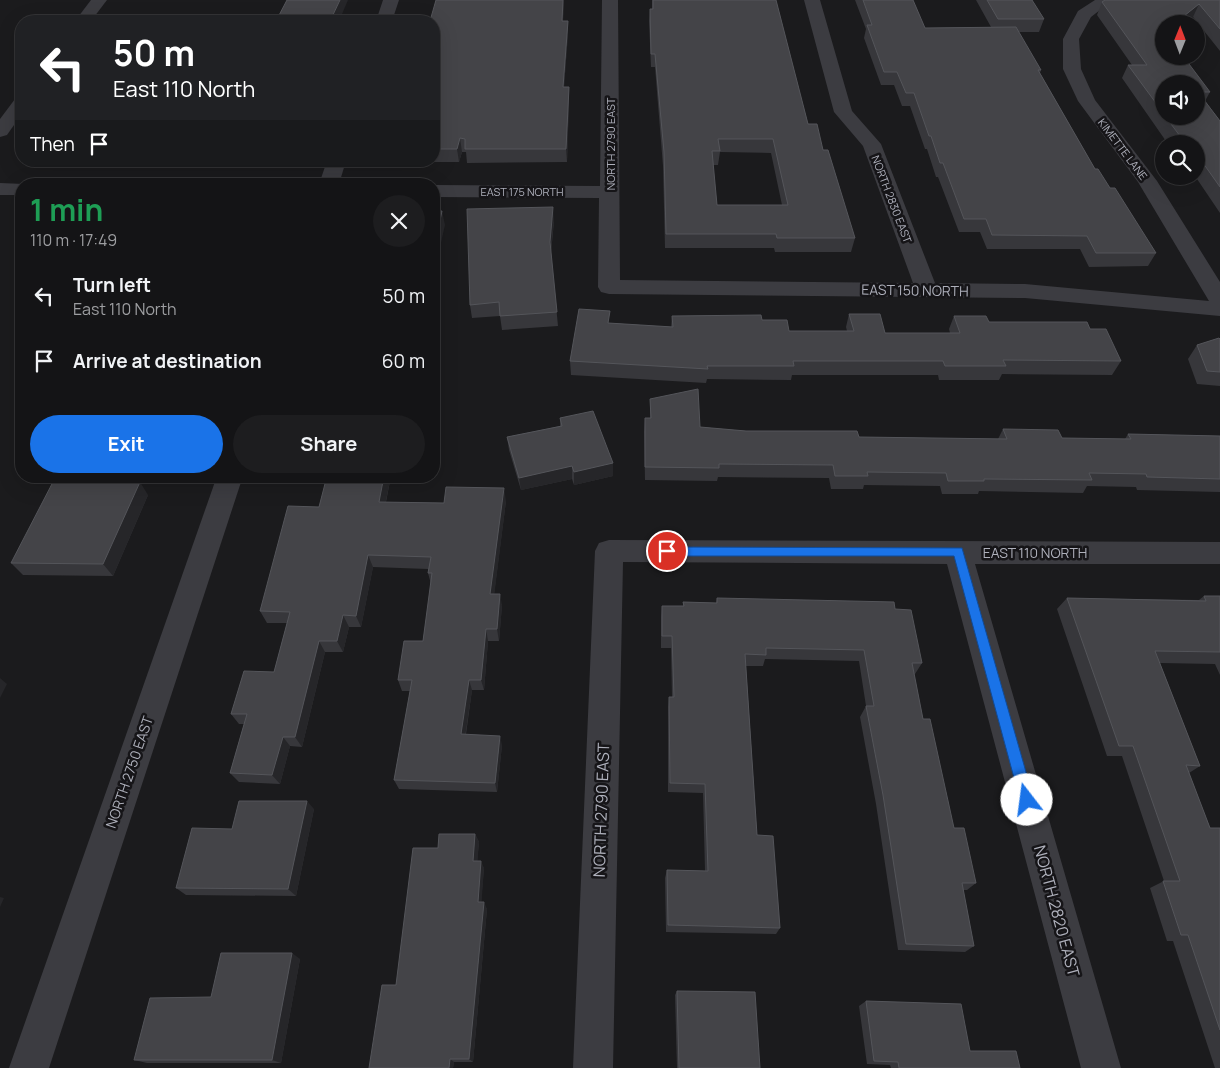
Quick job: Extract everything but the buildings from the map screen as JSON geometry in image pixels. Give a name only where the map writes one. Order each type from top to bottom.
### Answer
[{"type":"street","points":[[88,15],[99,0]]},
{"type":"street","points":[[386,15],[392,0]]},
{"type":"street","name":"NORTH 2790 EAST","points":[[610,0],[610,287]]},
{"type":"street","name":"NORTH 2830 EAST","points":[[812,0],[843,112],[872,144],[927,291]]},
{"type":"street","name":"KIMETTE LANE","points":[[1105,0],[1084,14],[1070,39],[1072,68],[1087,101],[1147,181],[1220,300]]},
{"type":"street","points":[[0,131],[15,111]]},
{"type":"street","points":[[0,189],[15,189]]},
{"type":"street","name":"EAST 175 NORTH","points":[[440,191],[610,192]]},
{"type":"street","name":"EAST 150 NORTH","points":[[610,287],[1025,292],[1220,309]]},
{"type":"street","name":"NORTH 2750 EAST","points":[[28,1068],[228,483]]},
{"type":"street","name":"NORTH 2790 EAST","points":[[593,1068],[609,551]]},
{"type":"street","name":"EAST 110 NORTH","points":[[609,551],[1220,553]]},
{"type":"street","name":"NORTH 2820 EAST","points":[[958,552],[1101,1068]]},
{"type":"route","points":[[667,551],[958,552],[1027,800]]}]
